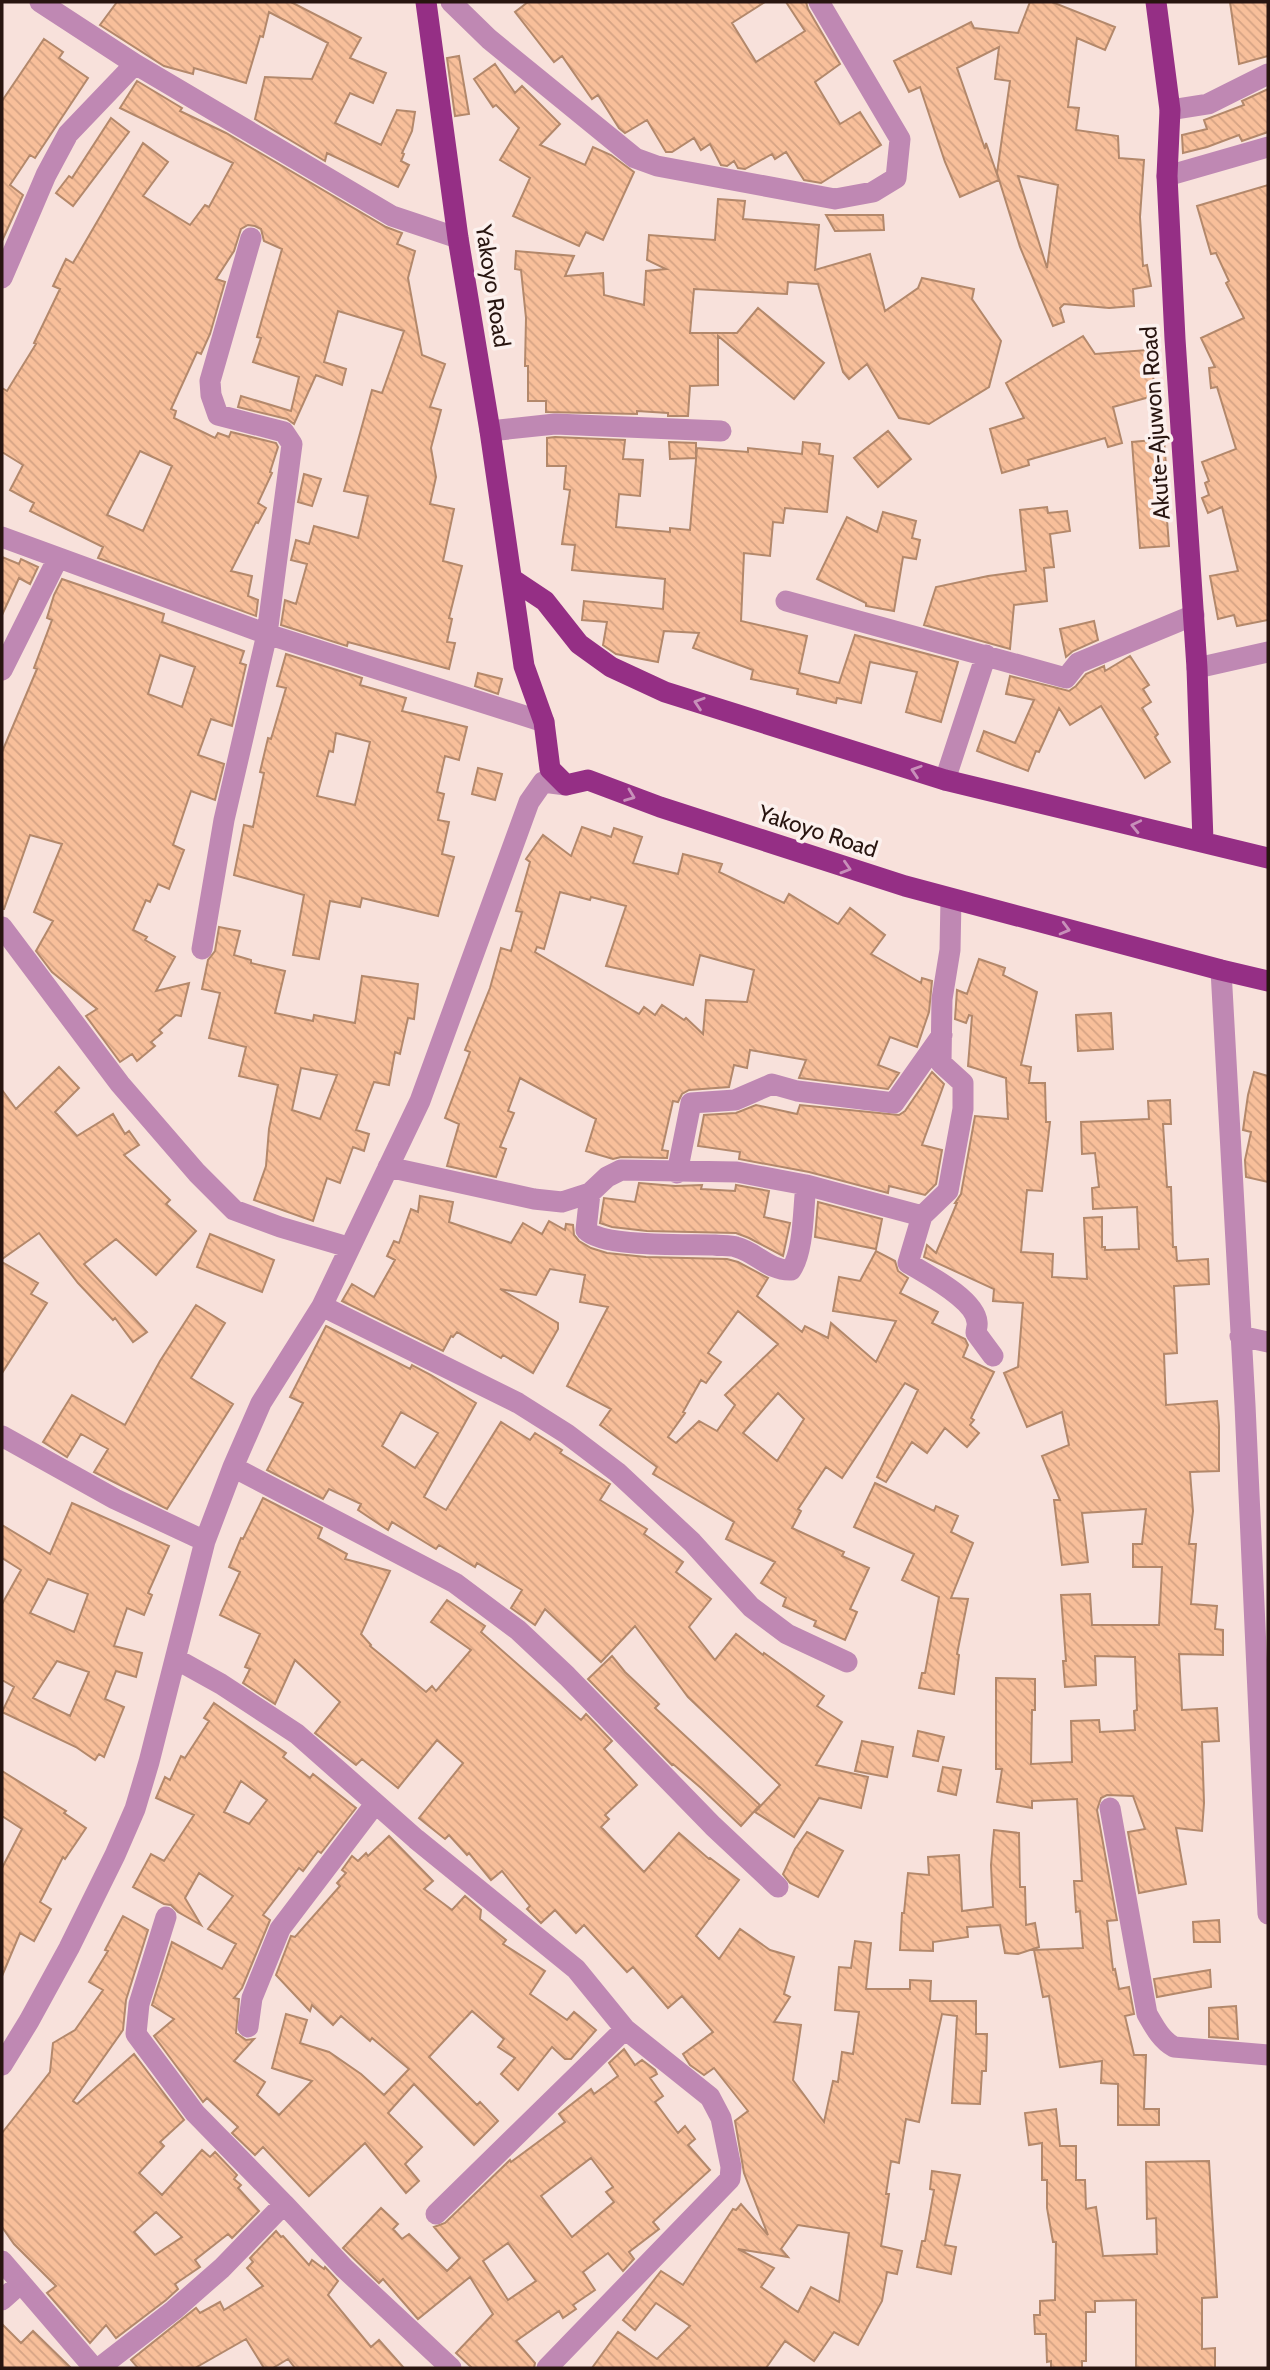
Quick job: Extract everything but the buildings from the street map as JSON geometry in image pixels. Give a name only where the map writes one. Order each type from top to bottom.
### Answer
[{"type":"main road","name":"Yakoyo Road","points":[[426,2],[458,238],[524,666],[544,722],[550,768],[566,785],[588,780],[798,853],[951,899],[1268,981]]},
{"type":"main road","name":"Akute-Ajuwon Road","points":[[1156,2],[1170,110],[1167,176],[1197,668],[1203,841]]},
{"type":"main road","points":[[512,579],[545,600],[579,644],[611,667],[665,692],[945,780],[1268,858]]},
{"type":"street","points":[[40,2],[135,64],[392,216],[458,238]]},
{"type":"street","points":[[426,2],[451,2],[489,39],[635,158],[657,166],[835,199],[873,192],[896,178],[900,139],[819,2]]},
{"type":"street","points":[[2,278],[46,175],[68,135],[135,64]]},
{"type":"street","points":[[1170,110],[1208,104],[1268,75]]},
{"type":"street","points":[[1167,176],[1268,147]]},
{"type":"street","points":[[202,949],[224,820],[267,634],[292,444],[284,432],[218,415],[211,395],[210,381],[251,238]]},
{"type":"street","points":[[490,432],[555,424],[722,430]]},
{"type":"street","points":[[2,537],[267,634],[544,722]]},
{"type":"street","points":[[2,670],[58,558]]},
{"type":"street","points":[[786,601],[1066,678],[1078,663],[1194,615]]},
{"type":"street","points":[[1197,668],[1268,652]]},
{"type":"street","points":[[945,780],[986,655]]},
{"type":"street","points":[[2,2065],[69,1948],[130,1821],[149,1762],[205,1541],[261,1403],[322,1306],[420,1101],[528,802],[543,782],[566,785]]},
{"type":"street","points":[[951,899],[950,950],[942,999],[941,1063],[963,1083],[963,1109],[948,1191],[922,1216],[908,1263],[949,1288],[974,1312],[977,1321],[976,1333],[993,1356]]},
{"type":"street","points":[[2,927],[120,1084],[197,1173],[234,1210],[348,1247]]},
{"type":"street","points":[[1221,970],[1268,1914]]},
{"type":"street","points":[[677,1172],[691,1103],[735,1100],[772,1084],[797,1091],[894,1103],[942,1035]]},
{"type":"street","points":[[388,1167],[534,1199],[562,1202],[590,1193],[607,1177],[621,1170],[737,1172],[806,1185],[922,1216]]},
{"type":"street","points":[[590,1193],[586,1230],[595,1237],[651,1245],[736,1246],[766,1264],[791,1270],[799,1248],[806,1185]]},
{"type":"street","points":[[322,1306],[518,1403],[567,1434],[617,1472],[692,1542],[751,1606],[787,1634],[847,1662]]},
{"type":"street","points":[[1240,1336],[1268,1342]]},
{"type":"street","points":[[2,1436],[103,1493],[205,1541]]},
{"type":"street","points":[[233,1467],[455,1583],[518,1630],[778,1888]]},
{"type":"street","points":[[176,1658],[221,1684],[296,1734],[375,1804],[576,1969],[625,2029],[710,2097],[721,2118],[731,2167],[730,2179],[547,2368]]},
{"type":"street","points":[[248,2027],[256,1989],[280,1930],[375,1804]]},
{"type":"street","points":[[1110,1808],[1147,2014],[1153,2025],[1167,2043],[1174,2047],[1268,2055]]},
{"type":"street","points":[[166,1917],[139,2004],[136,2034],[195,2113],[344,2268],[451,2368]]},
{"type":"street","points":[[436,2214],[625,2029]]},
{"type":"street","points":[[2,2260],[97,2368],[174,2310],[222,2268],[284,2204]]},
{"type":"street","points":[[2,2300],[21,2283]]}]
